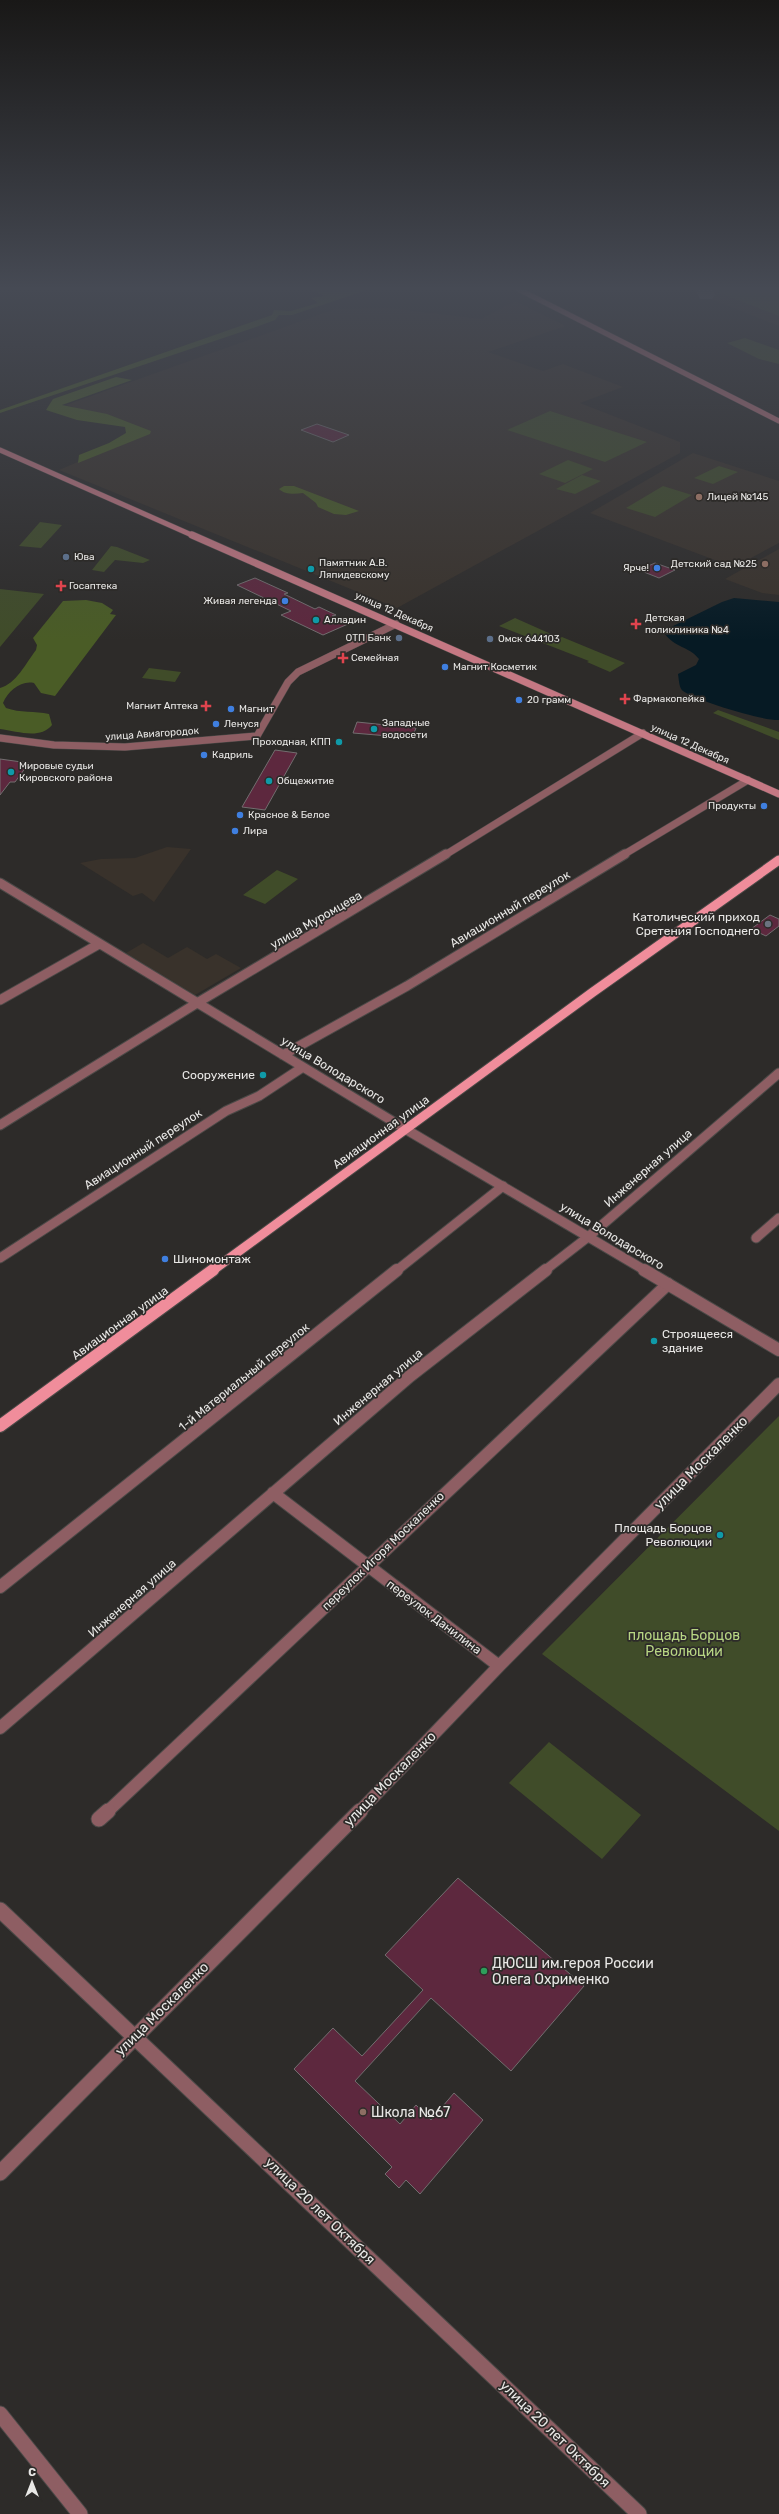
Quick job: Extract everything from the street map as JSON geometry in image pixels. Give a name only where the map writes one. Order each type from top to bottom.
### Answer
[{"type":"main road","points":[[750,406],[779,421]]},
{"type":"main road","name":"улица 12 Декабря","points":[[0,450],[779,794]]},
{"type":"main road","name":"Авиационная улица","points":[[0,1426],[407,1130],[593,992],[779,860]]},
{"type":"street","name":"улица Авиагородок","points":[[0,738],[66,745],[125,748],[257,736],[288,682],[298,672],[396,624]]},
{"type":"street","name":"улица Муромцева","points":[[0,1125],[197,1003],[398,885],[557,784],[643,733]]},
{"type":"street","name":"Авиационный переулок","points":[[283,1055],[408,986],[748,780]]},
{"type":"street","name":"улица Володарского","points":[[2,886],[407,1130],[779,1350]]},
{"type":"street","points":[[0,1000],[99,944]]},
{"type":"street","name":"Авиационный переулок","points":[[0,1258],[226,1111],[259,1096],[303,1067]]},
{"type":"street","name":"Инженерная улица","points":[[0,1728],[410,1376],[588,1237],[779,1073]]},
{"type":"street","name":"1-й Материальный переулок","points":[[0,1588],[503,1186]]},
{"type":"street","points":[[756,1238],[779,1218]]},
{"type":"street","name":"переулок Игоря Москаленко","points":[[99,1820],[466,1472],[668,1284]]},
{"type":"street","name":"улица Москаленко","points":[[0,2173],[135,2035],[308,1865],[499,1666],[779,1384]]},
{"type":"street","name":"переулок Данилина","points":[[274,1493],[367,1567],[499,1666]]},
{"type":"street","name":"улица 20 лет Октября","points":[[0,1910],[135,2035],[639,2514]]},
{"type":"street","points":[[0,2414],[80,2514]]},
{"type":"shaded area","points":[[70,406],[589,406],[680,442],[680,453],[397,608],[59,470],[150,431]]},
{"type":"shaded area","name":"Лицей №145","points":[[693,453],[779,481],[779,543],[738,565],[728,565],[590,513]]},
{"type":"shaded area","name":"Детский сад №25","points":[[779,549],[779,595],[762,593],[725,579]]},
{"type":"shaded area","points":[[167,847],[191,849],[154,902],[142,893],[133,896],[80,863],[101,859],[135,858]]},
{"type":"shaded area","points":[[143,943],[168,958],[187,947],[207,959],[216,954],[241,968],[195,995],[126,953]]},
{"type":"green space","points":[[11,406],[20,406],[0,413],[0,410]]},
{"type":"green space","points":[[48,406],[69,406],[107,414],[151,431],[150,434],[78,463],[79,455],[109,443],[126,433],[125,427],[77,420],[46,410]]},
{"type":"green space","points":[[550,411],[647,442],[605,462],[507,430]]},
{"type":"green space","points":[[568,460],[593,469],[565,483],[539,474]]},
{"type":"green space","points":[[719,466],[738,472],[713,484],[694,478]]},
{"type":"green space","points":[[582,475],[601,481],[575,494],[556,489]]},
{"type":"green space","points":[[284,486],[294,486],[359,511],[346,515],[334,514],[318,507],[316,503],[303,493],[287,493],[279,489]]},
{"type":"green space","points":[[663,486],[692,495],[655,517],[626,508]]},
{"type":"green space","points":[[40,522],[62,525],[41,548],[19,546]]},
{"type":"green space","points":[[111,546],[150,560],[143,563],[115,560],[104,572],[92,570]]},
{"type":"green space","points":[[0,589],[44,594],[0,647]]},
{"type":"green space","points":[[86,600],[102,603],[113,610],[110,614],[116,615],[55,696],[41,693],[34,683],[24,683],[16,687],[8,694],[3,703],[6,708],[11,710],[49,714],[52,725],[47,730],[35,733],[21,733],[0,729],[0,688],[6,686],[16,678],[36,650],[37,645],[33,638],[63,601]]},
{"type":"green space","points":[[515,618],[560,638],[562,637],[625,663],[610,672],[587,662],[589,661],[499,626]]},
{"type":"green space","points":[[149,668],[181,672],[175,682],[142,678]]},
{"type":"green space","points":[[718,710],[779,732],[779,740],[713,713]]},
{"type":"green space","points":[[277,870],[298,879],[265,904],[243,895]]},
{"type":"green space","name":"площадь Борцов Революции","points":[[779,1416],[779,1831],[542,1654]]},
{"type":"green space","points":[[549,1742],[641,1815],[602,1859],[509,1783]]},
{"type":"water","points":[[734,598],[779,602],[779,720],[745,714],[715,705],[683,691],[679,684],[678,674],[696,665],[699,659],[691,652],[673,642],[665,634],[671,627],[722,602]]},
{"type":"building","points":[[317,424],[349,435],[333,442],[301,430]]},
{"type":"building","name":"Ярче!","points":[[655,563],[675,570],[659,578],[639,570]]},
{"type":"building","points":[[255,578],[288,593],[284,594],[315,609],[319,607],[336,615],[332,616],[348,624],[323,635],[281,615],[291,611],[237,585]]},
{"type":"building","name":"Западные водосети","points":[[357,722],[416,728],[412,738],[353,733]]},
{"type":"building","name":"Общежитие","points":[[275,750],[297,753],[265,810],[242,807]]},
{"type":"building","name":"Мировые судьи Кировского района","points":[[0,759],[29,763],[15,782],[10,782],[0,795]]},
{"type":"building","name":"Католический приход Сретения Господнего","points":[[770,915],[779,919],[779,926],[766,936],[751,929]]},
{"type":"building","name":"ДЮСШ им.героя России Олега Охрименко","points":[[458,1878],[584,1986],[511,2071],[431,1998],[355,2081],[400,2124],[416,2105],[431,2120],[454,2093],[483,2120],[420,2194],[406,2180],[399,2188],[385,2174],[392,2167],[294,2069],[333,2028],[362,2056],[423,1990],[385,1955]]},
{"type":"place","name":"Лицей №145","points":[[699,497]]},
{"type":"place","name":"Юва","points":[[66,557]]},
{"type":"place","name":"Детский сад №25","points":[[765,564]]},
{"type":"place","name":"Ярче!","points":[[657,568]]},
{"type":"place","name":"Памятник А.В. Ляпидевскому","points":[[311,569]]},
{"type":"place","name":"Госаптека","points":[[61,586]]},
{"type":"place","name":"Живая легенда","points":[[285,601]]},
{"type":"place","name":"Алладин","points":[[316,620]]},
{"type":"place","name":"Детская поликлиника №4","points":[[636,624]]},
{"type":"place","name":"ОТП Банк","points":[[399,638]]},
{"type":"place","name":"Омск 644103","points":[[490,639]]},
{"type":"place","name":"Семейная","points":[[343,658]]},
{"type":"place","name":"Магнит Косметик","points":[[445,667]]},
{"type":"place","name":"Фармакопейка","points":[[625,699]]},
{"type":"place","name":"20 грамм","points":[[519,700]]},
{"type":"place","name":"Магнит Аптека","points":[[206,706]]},
{"type":"place","name":"Магнит","points":[[231,709]]},
{"type":"place","name":"Ленуся","points":[[216,724]]},
{"type":"place","name":"Западные водосети","points":[[374,729]]},
{"type":"place","name":"Проходная, КПП","points":[[339,742]]},
{"type":"place","name":"Кадриль","points":[[204,755]]},
{"type":"place","name":"Мировые судьи Кировского района","points":[[11,772]]},
{"type":"place","name":"Общежитие","points":[[269,781]]},
{"type":"place","name":"Продукты","points":[[764,806]]},
{"type":"place","name":"Красное & Белое","points":[[240,815]]},
{"type":"place","name":"Лира","points":[[235,831]]},
{"type":"place","name":"Католический приход Сретения Господнего","points":[[768,924]]},
{"type":"place","name":"Сооружение","points":[[263,1075]]},
{"type":"place","name":"Шиномонтаж","points":[[165,1259]]},
{"type":"place","name":"Строящееся здание","points":[[654,1341]]},
{"type":"place","name":"Площадь Борцов Революции","points":[[720,1535]]},
{"type":"place","name":"ДЮСШ им.героя России Олега Охрименко","points":[[484,1971]]},
{"type":"place","name":"Школа №67","points":[[363,2112]]}]
